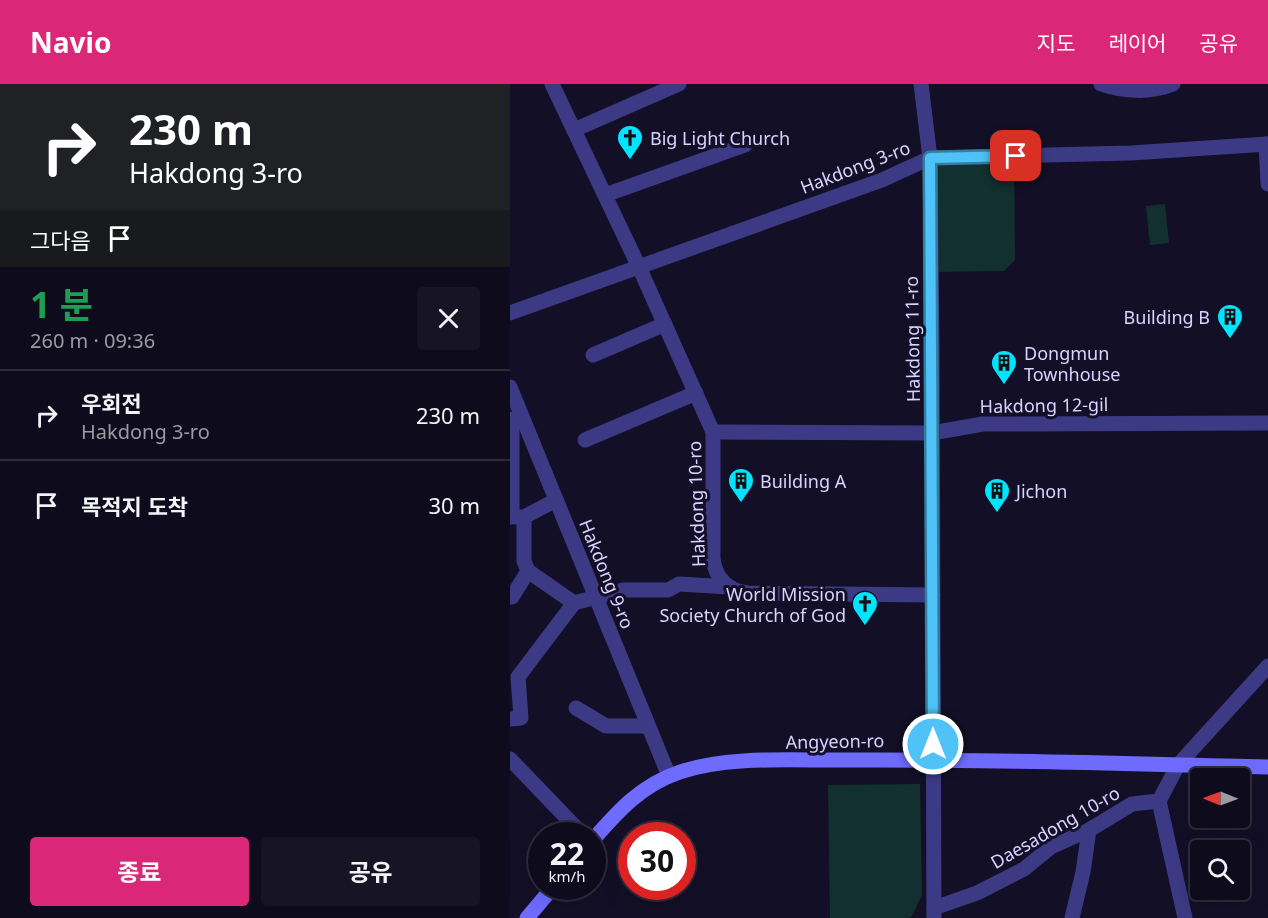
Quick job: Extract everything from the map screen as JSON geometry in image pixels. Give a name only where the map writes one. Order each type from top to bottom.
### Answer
[{"type":"street","name":"Hakdong 10-ro","points":[[552,84],[639,267],[713,432],[713,558],[715,569],[726,584]]},
{"type":"street","points":[[574,130],[679,84]]},
{"type":"street","name":"Hakdong 11-ro","points":[[921,84],[930,158],[933,759]]},
{"type":"street","points":[[1101,84],[1120,89],[1141,90],[1162,88],[1173,84]]},
{"type":"street","points":[[1267,144],[1268,184]]},
{"type":"street","name":"Hakdong 3-ro","points":[[510,313],[882,180],[930,158],[1131,153],[1267,144]]},
{"type":"street","points":[[605,195],[745,145]]},
{"type":"street","points":[[593,355],[665,324]]},
{"type":"street","name":"Hakdong 9-ro","points":[[510,387],[514,422],[556,500],[669,776]]},
{"type":"street","points":[[585,440],[696,393]]},
{"type":"street","points":[[514,422],[515,517],[524,561],[528,571],[574,603]]},
{"type":"street","name":"Hakdong 12-gil","points":[[713,432],[932,433],[983,424],[1268,423]]},
{"type":"street","points":[[515,517],[556,500]]},
{"type":"street","points":[[512,597],[528,571]]},
{"type":"street","points":[[510,719],[521,718],[518,677],[574,603],[623,590],[668,590],[679,584],[726,584],[748,593],[933,595]]},
{"type":"street","points":[[1185,918],[1159,801],[1178,765],[1268,666]]},
{"type":"street","points":[[576,708],[606,726],[648,726]]},
{"type":"street","points":[[510,759],[571,822]]},
{"type":"street","name":"Angyeon-ro","points":[[606,826],[630,799],[648,786],[699,766],[735,762],[933,759],[1268,767]]},
{"type":"street","name":"Daesadong 10-ro","points":[[933,759],[934,913],[1024,869],[1051,847],[1089,830],[1132,804],[1159,801]]},
{"type":"street","points":[[1072,918],[1083,872],[1089,830]]},
{"type":"street","points":[[527,918],[542,900]]},
{"type":"green space","points":[[1014,161],[1015,260],[1004,271],[934,272],[933,162]]},
{"type":"green space","points":[[1165,204],[1169,243],[1150,245],[1146,206]]},
{"type":"green space","points":[[920,784],[922,895],[912,916],[910,918],[830,918],[828,785]]},
{"type":"place","name":"Big Light Church","points":[[630,161]]},
{"type":"place","name":"Building B","points":[[1230,340]]},
{"type":"place","name":"Dongmun Townhouse","points":[[1004,386]]},
{"type":"place","name":"Building A","points":[[741,504]]},
{"type":"place","name":"Jichon","points":[[997,514]]},
{"type":"place","name":"World Mission Society Church of God","points":[[865,627]]},
{"type":"route","points":[[933,744],[930,158],[1016,156]]}]
